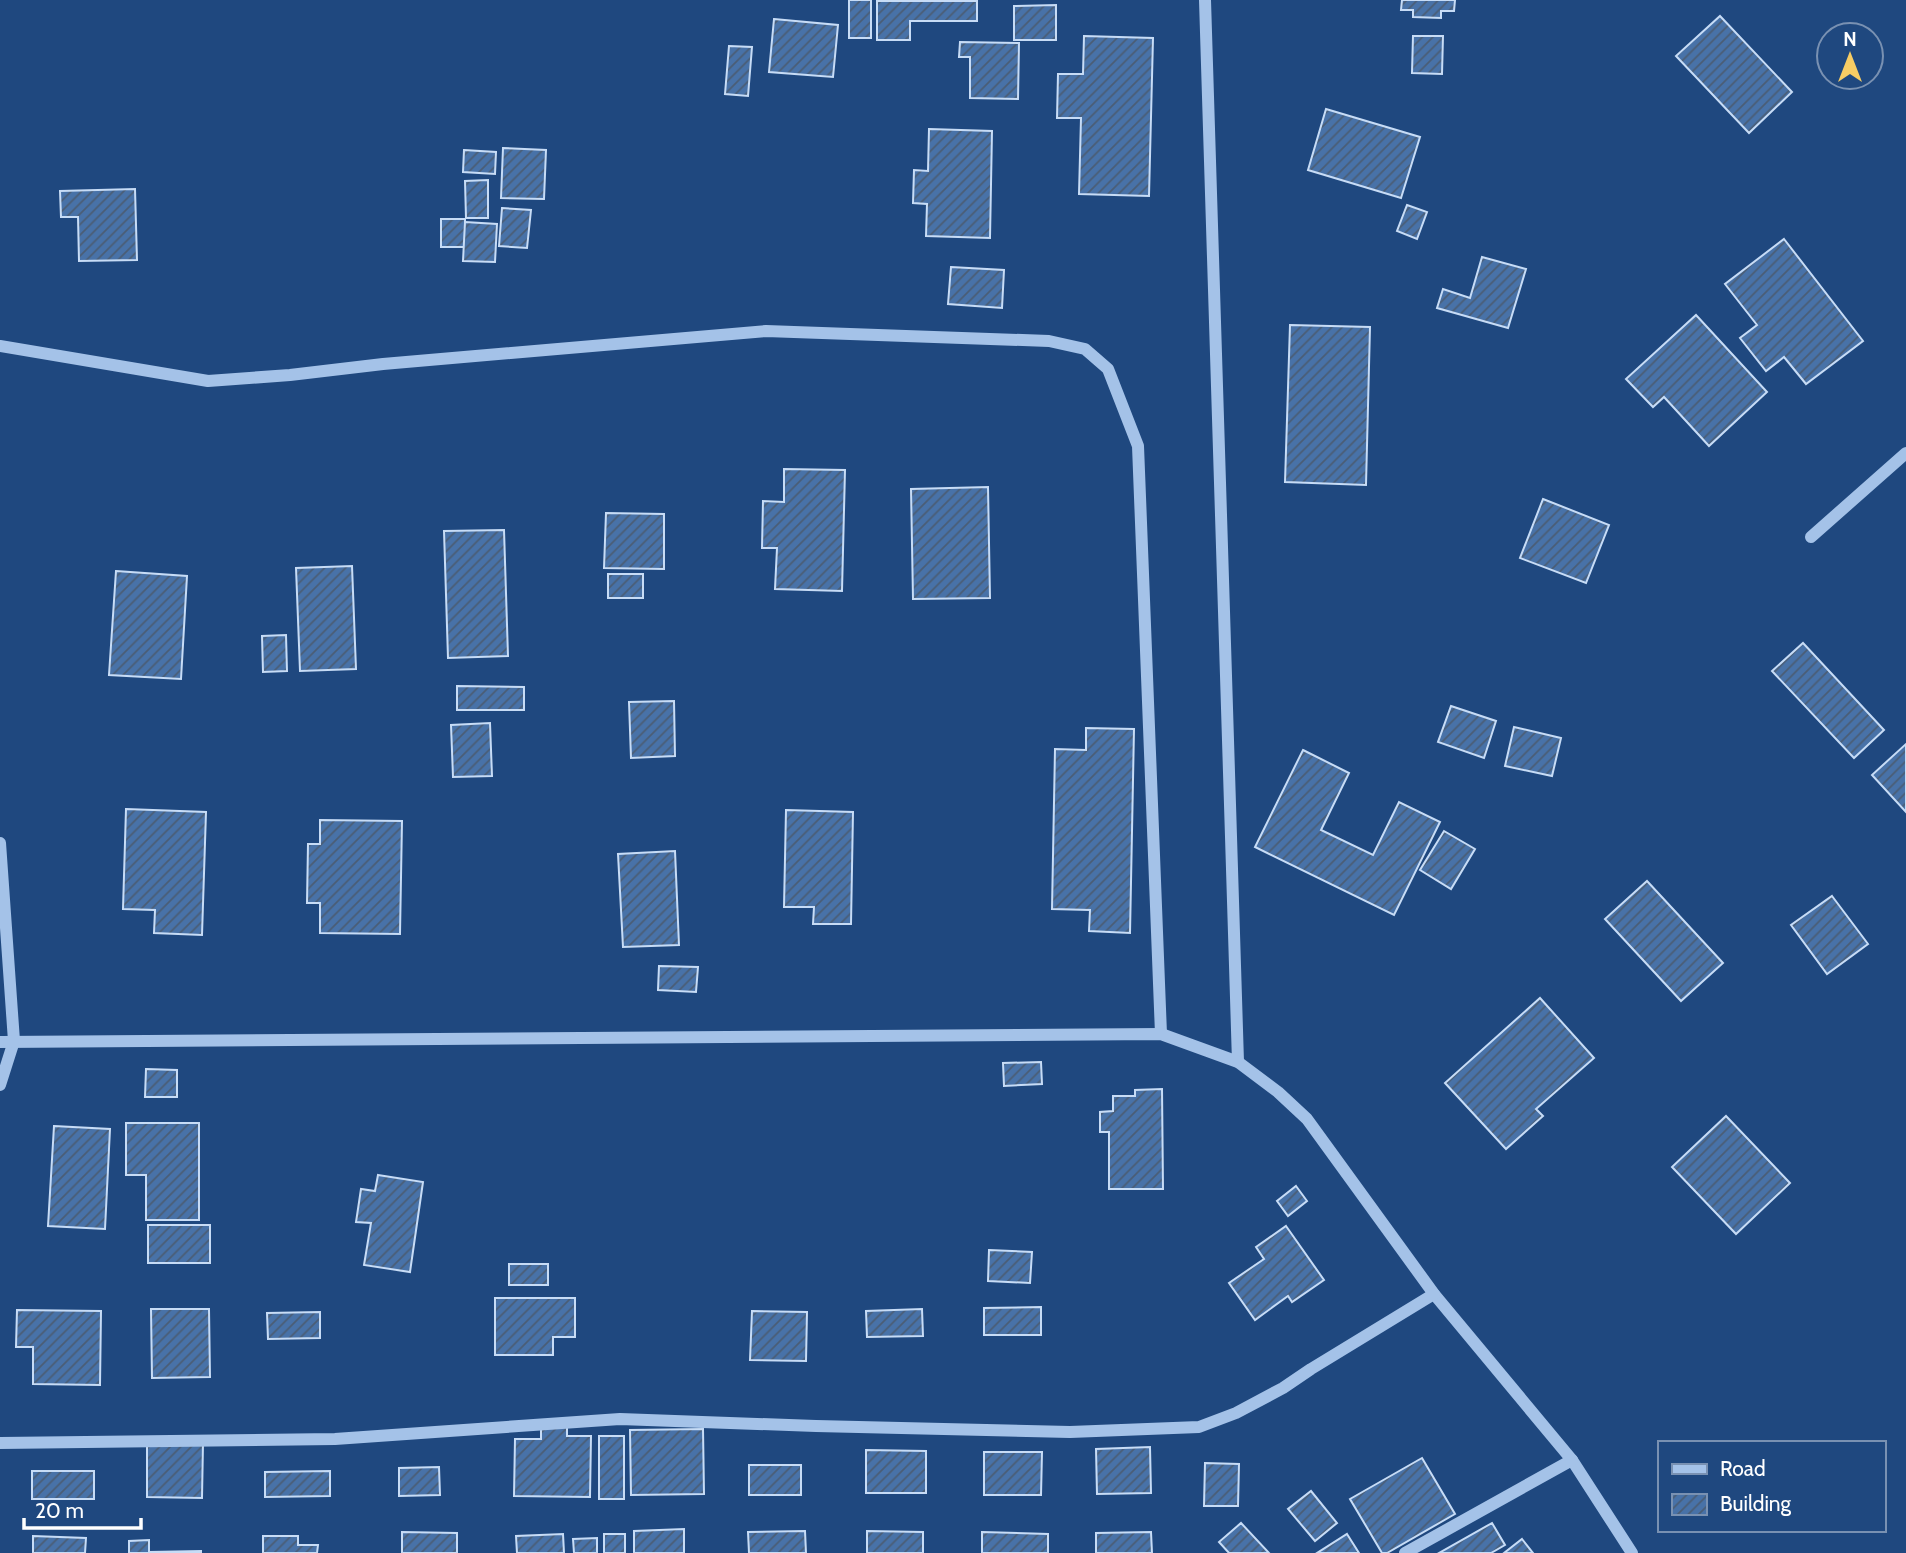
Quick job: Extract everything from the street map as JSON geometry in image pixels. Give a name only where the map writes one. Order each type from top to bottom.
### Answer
[{"type":"street","points":[[1205,0],[1238,1062]]},
{"type":"street","points":[[0,346],[208,380],[290,375],[383,364],[766,331],[1049,341],[1085,349],[1108,369],[1138,446],[1161,1034]]},
{"type":"street","points":[[1811,537],[1906,453]]},
{"type":"street","points":[[0,844],[14,1041],[0,1085]]},
{"type":"street","points":[[0,1042],[1161,1034],[1238,1062],[1278,1092],[1307,1119],[1434,1294],[1572,1460],[1632,1553]]},
{"type":"street","points":[[0,1443],[335,1439],[620,1419],[1070,1432],[1199,1427],[1236,1413],[1283,1388],[1311,1368],[1434,1294]]},
{"type":"street","points":[[1405,1553],[1572,1460]]},
{"type":"building","points":[[849,0],[871,0],[871,38],[849,38]]},
{"type":"building","points":[[1402,0],[1455,0],[1454,11],[1441,11],[1441,18],[1413,17],[1413,10],[1401,10]]},
{"type":"building","points":[[877,1],[977,1],[977,21],[910,21],[910,40],[877,40]]},
{"type":"building","points":[[1056,5],[1056,40],[1014,40],[1014,6]]},
{"type":"building","points":[[1720,16],[1792,92],[1749,133],[1676,56]]},
{"type":"building","points":[[774,19],[838,25],[833,77],[769,72]]},
{"type":"building","points":[[1084,36],[1153,38],[1149,196],[1079,194],[1081,118],[1057,118],[1058,74],[1083,74]]},
{"type":"building","points":[[1413,36],[1443,36],[1442,74],[1412,73]]},
{"type":"building","points":[[960,42],[1019,43],[1018,99],[970,98],[970,57],[959,57]]},
{"type":"building","points":[[729,46],[752,47],[748,96],[725,94]]},
{"type":"building","points":[[1326,109],[1420,137],[1401,198],[1308,170]]},
{"type":"building","points":[[929,129],[992,131],[990,238],[926,236],[927,204],[913,203],[914,170],[928,171]]},
{"type":"building","points":[[503,148],[546,150],[544,199],[501,198]]},
{"type":"building","points":[[464,150],[496,152],[495,174],[463,172]]},
{"type":"building","points":[[488,180],[488,218],[466,218],[465,181]]},
{"type":"building","points":[[135,189],[137,260],[79,261],[78,217],[61,217],[60,191]]},
{"type":"building","points":[[1407,205],[1427,212],[1417,239],[1397,231]]},
{"type":"building","points":[[502,208],[531,210],[527,248],[499,246]]},
{"type":"building","points":[[441,219],[465,219],[465,247],[441,247]]},
{"type":"building","points":[[465,222],[497,224],[495,262],[463,261]]},
{"type":"building","points":[[1784,239],[1863,341],[1806,384],[1784,357],[1766,371],[1740,338],[1757,325],[1725,284]]},
{"type":"building","points":[[1482,257],[1526,269],[1508,328],[1437,308],[1443,289],[1470,298]]},
{"type":"building","points":[[951,267],[1004,270],[1002,308],[948,304]]},
{"type":"building","points":[[1696,315],[1767,392],[1709,446],[1664,397],[1653,407],[1626,379]]},
{"type":"building","points":[[1290,325],[1370,327],[1366,485],[1285,482]]},
{"type":"building","points":[[784,469],[845,470],[842,591],[775,589],[777,548],[762,548],[763,501],[784,502]]},
{"type":"building","points":[[988,487],[990,598],[913,599],[911,489]]},
{"type":"building","points":[[1543,499],[1609,525],[1586,583],[1520,558]]},
{"type":"building","points":[[606,513],[664,514],[664,569],[604,568]]},
{"type":"building","points":[[504,530],[508,656],[448,658],[444,531]]},
{"type":"building","points":[[352,566],[356,669],[300,671],[296,568]]},
{"type":"building","points":[[116,571],[187,576],[181,679],[109,675]]},
{"type":"building","points":[[608,574],[643,574],[643,598],[608,598]]},
{"type":"building","points":[[286,635],[287,671],[263,672],[262,636]]},
{"type":"building","points":[[1803,643],[1884,730],[1854,758],[1772,671]]},
{"type":"building","points":[[457,686],[524,687],[524,710],[457,710]]},
{"type":"building","points":[[674,701],[675,756],[631,758],[629,702]]},
{"type":"building","points":[[1451,706],[1496,721],[1484,758],[1438,742]]},
{"type":"building","points":[[490,723],[492,776],[453,777],[451,725]]},
{"type":"building","points":[[1514,727],[1561,738],[1552,776],[1505,766]]},
{"type":"building","points":[[1086,728],[1134,729],[1130,933],[1089,931],[1090,910],[1052,909],[1055,749],[1086,750]]},
{"type":"building","points":[[1906,744],[1906,812],[1872,775]]},
{"type":"building","points":[[1303,750],[1349,773],[1321,830],[1373,855],[1399,802],[1440,822],[1394,915],[1255,847]]},
{"type":"building","points":[[126,809],[206,812],[202,935],[154,933],[155,910],[123,909]]},
{"type":"building","points":[[786,810],[853,812],[851,924],[813,924],[814,907],[784,907]]},
{"type":"building","points":[[320,820],[402,821],[400,934],[320,933],[320,903],[307,903],[308,844],[320,844]]},
{"type":"building","points":[[1444,831],[1475,849],[1451,889],[1420,870]]},
{"type":"building","points":[[675,851],[679,945],[623,947],[618,854]]},
{"type":"building","points":[[1647,881],[1723,963],[1681,1001],[1605,919]]},
{"type":"building","points":[[1832,896],[1868,944],[1827,974],[1791,925]]},
{"type":"building","points":[[659,966],[698,967],[696,992],[658,990]]},
{"type":"building","points":[[1540,998],[1594,1058],[1536,1109],[1543,1116],[1506,1149],[1445,1083]]},
{"type":"building","points":[[1041,1062],[1042,1084],[1004,1086],[1003,1063]]},
{"type":"building","points":[[146,1069],[177,1070],[177,1097],[145,1097]]},
{"type":"building","points":[[1162,1089],[1163,1189],[1109,1189],[1109,1132],[1100,1132],[1100,1112],[1113,1111],[1113,1096],[1135,1096],[1135,1090]]},
{"type":"building","points":[[1726,1116],[1790,1183],[1736,1234],[1672,1167]]},
{"type":"building","points":[[126,1123],[199,1123],[199,1220],[146,1220],[146,1175],[126,1175]]},
{"type":"building","points":[[54,1126],[110,1129],[105,1229],[48,1226]]},
{"type":"building","points":[[378,1175],[423,1182],[410,1272],[364,1265],[371,1223],[356,1222],[361,1189],[375,1191]]},
{"type":"building","points":[[1296,1186],[1307,1201],[1288,1216],[1277,1201]]},
{"type":"building","points":[[148,1225],[210,1225],[210,1263],[148,1263]]},
{"type":"building","points":[[1286,1226],[1324,1280],[1292,1302],[1288,1296],[1255,1320],[1229,1283],[1264,1259],[1256,1247]]},
{"type":"building","points":[[989,1250],[1032,1252],[1030,1283],[988,1281]]},
{"type":"building","points":[[509,1264],[548,1264],[548,1285],[509,1285]]},
{"type":"building","points":[[495,1298],[575,1298],[575,1337],[553,1337],[553,1355],[495,1355]]},
{"type":"building","points":[[1041,1307],[1041,1335],[984,1335],[984,1308]]},
{"type":"building","points":[[151,1309],[209,1309],[210,1377],[152,1378]]},
{"type":"building","points":[[922,1309],[923,1336],[867,1337],[866,1311]]},
{"type":"building","points":[[17,1310],[101,1311],[100,1385],[33,1384],[33,1347],[16,1347]]},
{"type":"building","points":[[752,1311],[807,1312],[806,1361],[750,1360]]},
{"type":"building","points":[[320,1312],[320,1338],[268,1339],[267,1313]]},
{"type":"building","points":[[541,1426],[567,1427],[567,1436],[591,1436],[590,1497],[514,1496],[515,1439],[541,1439]]},
{"type":"building","points":[[703,1429],[704,1494],[631,1495],[630,1430]]},
{"type":"building","points":[[599,1436],[624,1436],[624,1499],[599,1499]]},
{"type":"building","points":[[147,1442],[203,1443],[202,1498],[147,1497]]},
{"type":"building","points":[[1150,1447],[1151,1493],[1097,1494],[1096,1449]]},
{"type":"building","points":[[866,1450],[926,1451],[926,1493],[866,1493]]},
{"type":"building","points":[[984,1452],[1042,1452],[1041,1495],[984,1495]]},
{"type":"building","points":[[1422,1458],[1455,1514],[1387,1553],[1382,1553],[1350,1499]]},
{"type":"building","points":[[1205,1463],[1239,1464],[1238,1506],[1204,1506]]},
{"type":"building","points":[[749,1465],[801,1465],[801,1495],[749,1495]]},
{"type":"building","points":[[439,1467],[440,1495],[399,1496],[399,1468]]},
{"type":"building","points":[[32,1471],[94,1471],[94,1499],[32,1499]]},
{"type":"building","points":[[330,1471],[330,1496],[265,1497],[265,1472]]},
{"type":"building","points":[[1311,1491],[1337,1523],[1315,1541],[1288,1509]]},
{"type":"building","points":[[1241,1523],[1269,1553],[1229,1553],[1219,1542]]},
{"type":"building","points":[[1492,1523],[1505,1545],[1491,1553],[1439,1553]]},
{"type":"building","points":[[684,1529],[684,1553],[634,1553],[634,1531]]},
{"type":"building","points":[[805,1531],[806,1553],[749,1553],[748,1532]]},
{"type":"building","points":[[867,1531],[923,1532],[923,1553],[867,1553]]},
{"type":"building","points":[[402,1532],[457,1533],[457,1553],[402,1553]]},
{"type":"building","points":[[982,1532],[1048,1534],[1048,1553],[982,1553]]},
{"type":"building","points":[[1151,1532],[1152,1553],[1096,1553],[1096,1533]]},
{"type":"building","points":[[563,1534],[564,1553],[517,1553],[516,1536]]},
{"type":"building","points":[[604,1534],[625,1534],[625,1553],[604,1553]]},
{"type":"building","points":[[1347,1534],[1359,1553],[1317,1553]]},
{"type":"building","points":[[33,1536],[86,1538],[85,1553],[33,1553]]},
{"type":"building","points":[[263,1536],[298,1536],[298,1545],[318,1545],[317,1553],[263,1553]]},
{"type":"building","points":[[597,1538],[597,1553],[574,1553],[573,1539]]},
{"type":"building","points":[[1522,1539],[1533,1553],[1504,1553]]},
{"type":"building","points":[[149,1540],[149,1552],[201,1553],[129,1553],[129,1541]]}]
